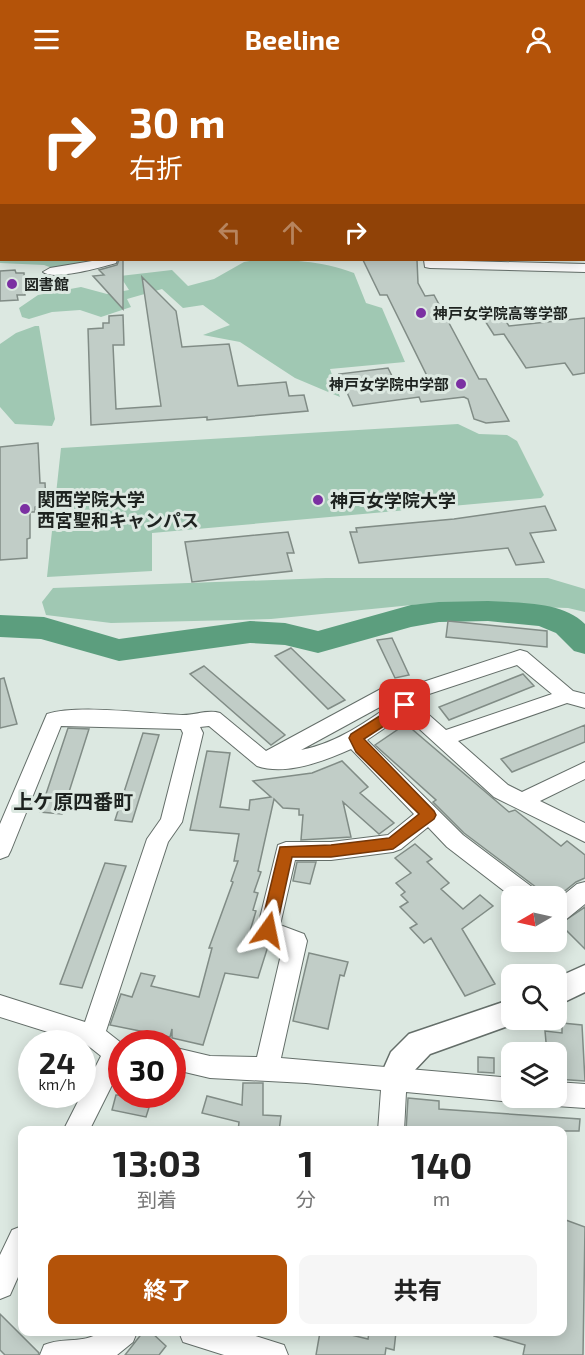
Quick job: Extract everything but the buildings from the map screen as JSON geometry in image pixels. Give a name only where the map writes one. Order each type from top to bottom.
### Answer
[{"type":"street","points":[[50,272],[107,261]]},
{"type":"street","points":[[430,261],[430,264],[585,268]]},
{"type":"street","points":[[264,761],[397,689],[417,691],[520,657],[576,699]]},
{"type":"street","points":[[442,738],[576,699]]},
{"type":"street","points":[[0,850],[54,718],[93,716],[116,720],[187,722],[213,718],[264,761],[304,759],[332,749],[356,738],[405,705],[501,791],[585,833]]},
{"type":"street","points":[[95,1030],[158,839],[171,822],[193,734],[187,722]]},
{"type":"street","points":[[356,738],[361,748],[455,841],[514,886]]},
{"type":"street","points":[[522,801],[585,770]]},
{"type":"street","points":[[266,1070],[297,941],[268,930],[286,851],[331,851],[393,843],[428,815]]},
{"type":"street","points":[[567,905],[585,891]]},
{"type":"street","points":[[567,987],[585,978]]},
{"type":"street","points":[[0,1006],[77,1030]]},
{"type":"street","points":[[391,1126],[393,1079],[402,1062],[420,1044],[501,1016]]},
{"type":"street","points":[[186,1061],[210,1067],[306,1071],[501,1089]]},
{"type":"street","points":[[79,1126],[108,1072]]},
{"type":"street","points":[[567,1095],[585,1096]]},
{"type":"street","points":[[0,1285],[18,1248]]},
{"type":"street","points":[[54,1355],[98,1352],[118,1336]]},
{"type":"street","points":[[207,1336],[274,1355]]},
{"type":"green space","points":[[0,261],[100,261],[55,269],[44,265],[0,263]]},
{"type":"green space","points":[[244,262],[317,263],[354,273],[366,303],[382,308],[405,362],[330,369],[340,397],[295,378],[240,342],[203,335],[230,325],[203,305],[183,308],[162,289],[127,299],[131,307],[101,317],[80,310],[52,312],[29,319],[22,317],[19,308],[38,295],[81,287],[107,294],[129,290],[120,276],[172,270],[188,286],[214,279]]},
{"type":"green space","points":[[39,326],[55,419],[52,426],[15,424],[0,407],[0,344],[16,333]]},
{"type":"green space","points":[[458,424],[479,434],[507,435],[517,441],[544,495],[541,498],[152,533],[152,571],[47,577],[61,448]]},
{"type":"green space","points":[[326,578],[548,578],[585,589],[585,612],[568,608],[422,604],[271,619],[111,623],[46,615],[42,602],[53,588]]},
{"type":"waterway","points":[[0,626],[44,628],[74,639],[119,650],[250,632],[285,634],[318,642],[411,616],[439,612],[488,611],[542,616],[567,625],[585,643]]},
{"type":"place","name":"図書館","points":[[12,284]]},
{"type":"place","name":"神戸女学院高等学部","points":[[421,313]]},
{"type":"place","name":"神戸女学院中学部","points":[[461,384]]},
{"type":"place","name":"神戸女学院大学","points":[[318,500]]},
{"type":"place","name":"関西学院大学 西宮聖和キャンパス","points":[[25,509]]},
{"type":"district","name":"上ケ原四番町","points":[[73,801]]},
{"type":"route","points":[[268,930],[286,851],[331,851],[393,843],[428,815],[361,748],[356,738],[405,705]]}]
